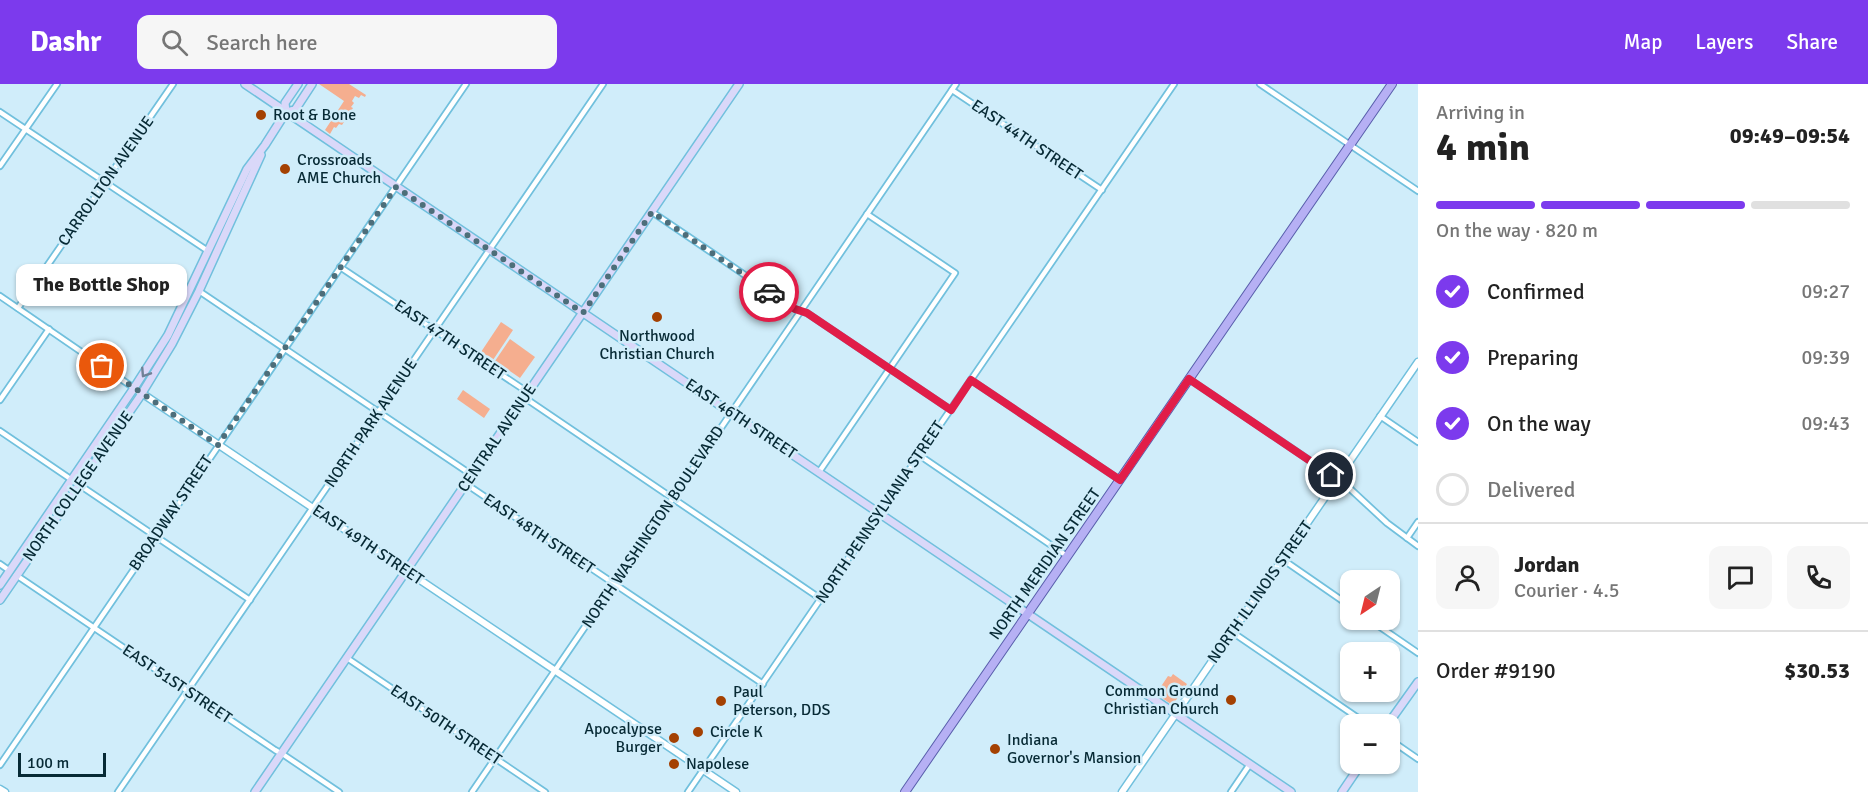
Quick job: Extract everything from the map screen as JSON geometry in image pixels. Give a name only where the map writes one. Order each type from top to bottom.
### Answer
[{"type":"main road","name":"EAST 46TH STREET","points":[[245,84],[1291,792]]},
{"type":"main road","name":"NORTH COLLEGE AVENUE","points":[[0,600],[13,573],[75,482],[168,335],[247,169],[286,112],[285,103],[298,84]]},
{"type":"main road","name":"NORTH COLLEGE AVENUE","points":[[286,112],[295,110],[312,84]]},
{"type":"main road","name":"CENTRAL AVENUE","points":[[255,792],[739,84]]},
{"type":"main road","name":"NORTH MERIDIAN STREET","points":[[905,792],[1392,84]]},
{"type":"main road","name":"NORTH COLLEGE AVENUE","points":[[75,482],[142,393],[172,344],[199,291],[265,145]]},
{"type":"main road","name":"NORTH COLLEGE AVENUE","points":[[0,585],[13,573]]},
{"type":"main road","points":[[1395,714],[1418,681]]},
{"type":"main road","points":[[1342,792],[1354,774]]},
{"type":"street","points":[[0,166],[57,84]]},
{"type":"street","name":"CARROLLTON AVENUE","points":[[18,308],[173,84]]},
{"type":"street","name":"BROADWAY STREET","points":[[0,765],[466,84]]},
{"type":"street","name":"NORTH PARK AVENUE","points":[[118,792],[603,84]]},
{"type":"street","name":"NORTH WASHINGTON BOULEVARD","points":[[472,792],[956,84]]},
{"type":"street","name":"NORTH PENNSYLVANIA STREET","points":[[688,792],[1174,84]]},
{"type":"street","points":[[1260,84],[1418,190]]},
{"type":"street","name":"EAST 44TH STREET","points":[[952,90],[1102,190]]},
{"type":"street","points":[[0,111],[208,251]]},
{"type":"street","points":[[652,212],[795,309],[807,313],[951,410]]},
{"type":"street","points":[[819,472],[955,273],[867,214]]},
{"type":"street","name":"EAST 47TH STREET","points":[[340,267],[523,389],[525,398],[821,598]]},
{"type":"street","name":"EAST 48TH STREET","points":[[199,291],[472,475]]},
{"type":"street","name":"EAST 49TH STREET","points":[[0,296],[736,792]]},
{"type":"street","points":[[0,400],[49,329]]},
{"type":"street","name":"NORTH ILLINOIS STREET","points":[[1122,792],[1418,362]]},
{"type":"street","points":[[1189,379],[1337,479],[1387,523],[1418,546]]},
{"type":"street","points":[[971,380],[1120,480]]},
{"type":"street","points":[[1380,416],[1418,442]]},
{"type":"street","points":[[0,431],[250,600]]},
{"type":"street","points":[[920,455],[1067,556]]},
{"type":"street","name":"EAST 48TH STREET","points":[[466,484],[763,684]]},
{"type":"street","points":[[1407,538],[1418,522]]},
{"type":"street","points":[[1282,559],[1340,599]]},
{"type":"street","name":"EAST 51ST STREET","points":[[0,564],[339,792]]},
{"type":"street","points":[[1385,630],[1418,653]]},
{"type":"street","points":[[1232,632],[1352,714]]},
{"type":"street","name":"EAST 50TH STREET","points":[[347,658],[546,792]]},
{"type":"street","points":[[1400,747],[1418,759]]},
{"type":"street","points":[[1231,792],[1250,764]]},
{"type":"street","points":[[0,789],[5,792]]},
{"type":"shaded area","points":[[319,84],[349,84],[366,95],[365,97],[361,95],[359,98],[355,96],[351,107],[353,108],[342,125],[334,127],[330,134],[325,130],[344,101]]},
{"type":"shaded area","points":[[501,322],[513,330],[493,360],[481,352]]},
{"type":"shaded area","points":[[510,339],[535,357],[520,378],[495,361]]},
{"type":"shaded area","points":[[463,390],[490,409],[484,418],[457,399]]},
{"type":"shaded area","points":[[1173,674],[1187,684],[1171,704],[1156,694],[1168,676],[1171,677]]},
{"type":"way so far","points":[[102,366],[218,445],[396,187],[583,313],[652,212],[769,292]]},
{"type":"place","name":"Root & Bone","points":[[261,115]]},
{"type":"place","name":"Crossroads AME Church","points":[[285,169]]},
{"type":"place","name":"Northwood Christian Church","points":[[657,317]]},
{"type":"place","name":"The Bottle Shop","points":[[102,366]]},
{"type":"place","name":"Common Ground Christian Church","points":[[1231,700]]},
{"type":"place","name":"Paul Peterson, DDS","points":[[721,701]]},
{"type":"place","name":"Circle K","points":[[698,732]]},
{"type":"place","name":"Apocalypse Burger","points":[[674,738]]},
{"type":"place","name":"Indiana Governor's Mansion","points":[[995,749]]},
{"type":"place","name":"Napolese","points":[[674,764]]},
{"type":"route","points":[[769,292],[795,309],[807,313],[951,410],[971,380],[1120,480],[1189,379],[1331,475]]}]
